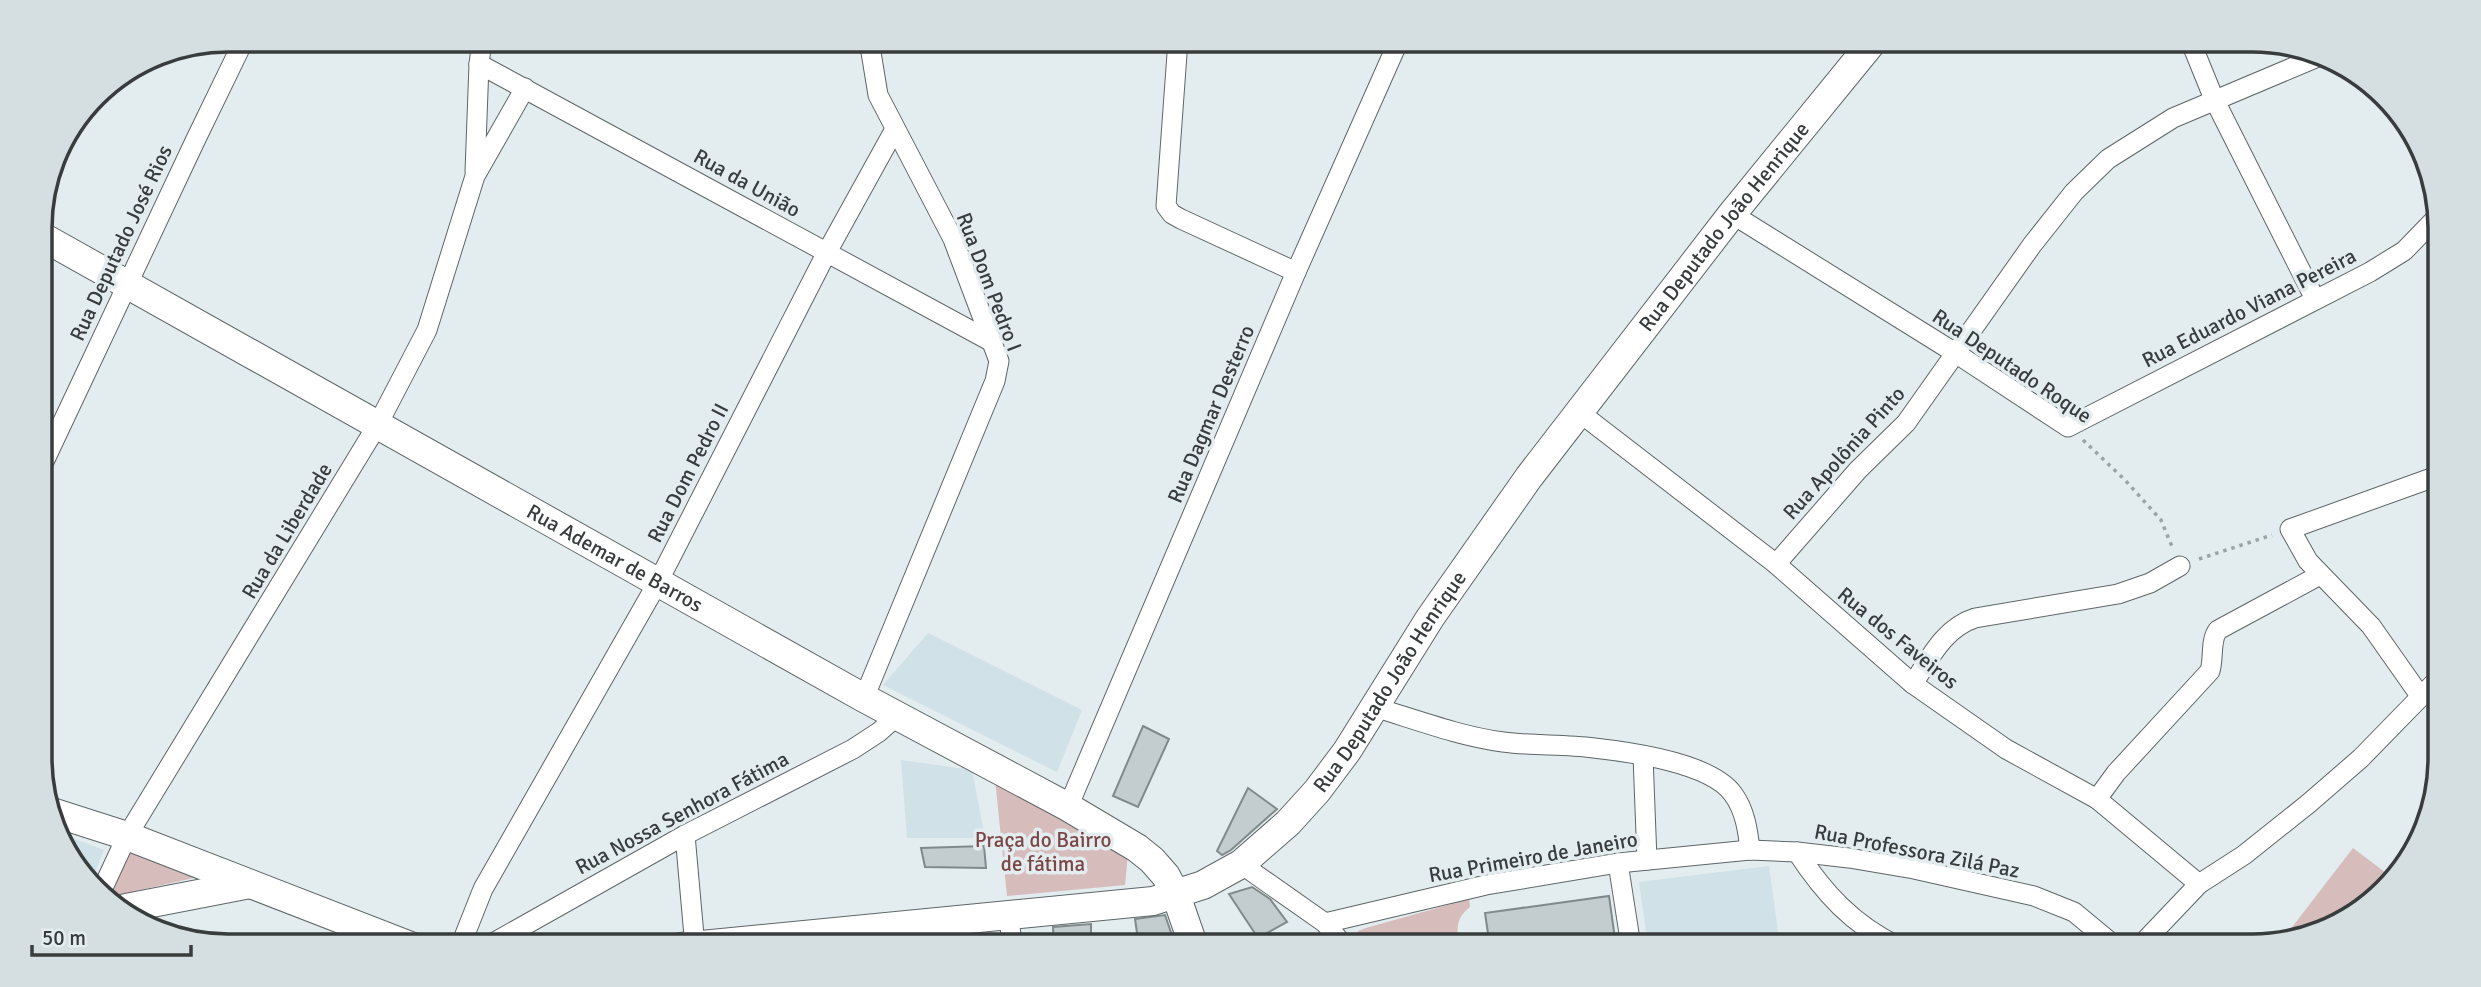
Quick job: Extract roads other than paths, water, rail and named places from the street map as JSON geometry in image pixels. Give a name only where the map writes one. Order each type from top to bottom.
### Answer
[{"type":"main road","name":"Rua Deputado João Henrique","points":[[814,934],[1126,905],[1176,895],[1221,876],[1241,864],[1288,823],[1317,791],[1347,751],[1430,618],[1529,477],[1732,214],[1863,52]]},
{"type":"main road","name":"Rua Ademar de Barros","points":[[53,243],[864,698],[1068,807],[1137,848],[1166,876],[1176,895],[1190,934]]},
{"type":"main road","points":[[62,815],[127,836],[379,934]]},
{"type":"main road","points":[[134,907],[250,884]]},
{"type":"street","name":"Rua Dagmar Desterro","points":[[1068,807],[1296,272],[1393,52]]},
{"type":"street","points":[[2195,52],[2214,99],[2315,299]]},
{"type":"street","name":"Rua Deputado José Rios","points":[[53,443],[238,53]]},
{"type":"street","name":"Rua da Liberdade","points":[[475,177],[480,53]]},
{"type":"street","name":"Rua Dom Pedro I","points":[[864,698],[995,381],[999,361],[953,239],[878,95],[871,53]]},
{"type":"street","points":[[1177,53],[1166,206],[1168,210],[1181,219],[1296,272]]},
{"type":"street","name":"Rua Apolônia Pinto","points":[[1776,564],[1858,470],[1906,423],[2032,245],[2074,192],[2108,159],[2173,118],[2307,61]]},
{"type":"street","name":"Rua da União","points":[[479,64],[992,342]]},
{"type":"street","name":"Rua da Liberdade","points":[[105,883],[127,836],[378,424],[427,330],[475,177],[525,88]]},
{"type":"street","name":"Rua Dom Pedro II","points":[[465,934],[483,889],[658,582],[827,252],[895,129]]},
{"type":"street","name":"Rua Deputado Roque","points":[[1732,214],[1957,354],[2068,427]]},
{"type":"street","name":"Rua Eduardo Viana Pereira","points":[[2068,427],[2370,272],[2404,251],[2428,226]]},
{"type":"street","name":"Rua dos Faveiros","points":[[1579,412],[1776,564],[1913,684],[2006,749],[2097,799],[2199,884]]},
{"type":"street","points":[[2421,697],[2371,626],[2337,589],[2320,575],[2297,544],[2290,529],[2428,479]]},
{"type":"street","points":[[1913,684],[1946,636],[1960,623],[2118,594],[2150,583],[2180,566]]},
{"type":"street","points":[[2097,799],[2116,773],[2210,671],[2214,635],[2218,630],[2320,575]]},
{"type":"street","points":[[2151,934],[2199,884],[2244,855],[2361,758],[2428,690]]},
{"type":"street","points":[[1374,707],[1455,732],[1503,742],[1594,748],[1686,767],[1721,782],[1733,794],[1747,828],[1750,850]]},
{"type":"street","name":"Rua Nossa Senhora Fátima","points":[[509,934],[685,835],[853,749],[897,716]]},
{"type":"street","points":[[1643,757],[1647,860]]},
{"type":"street","points":[[685,835],[690,934]]},
{"type":"street","name":"Rua Professora Zilá Paz","points":[[1750,850],[1797,852],[1914,869],[2034,896],[2074,912],[2101,934]]},
{"type":"street","name":"Rua Primeiro de Janeiro","points":[[1325,923],[1486,885],[1618,863],[1750,850]]},
{"type":"street","points":[[1797,852],[1816,882],[1836,905],[1873,934]]},
{"type":"street","points":[[1618,863],[1629,934]]},
{"type":"street","points":[[1241,864],[1325,923],[1334,934]]},
{"type":"street","points":[[1009,915],[1011,934]]},
{"type":"park label","name":"Praça do Bairro de fátima","points":[[1043,852]]}]
